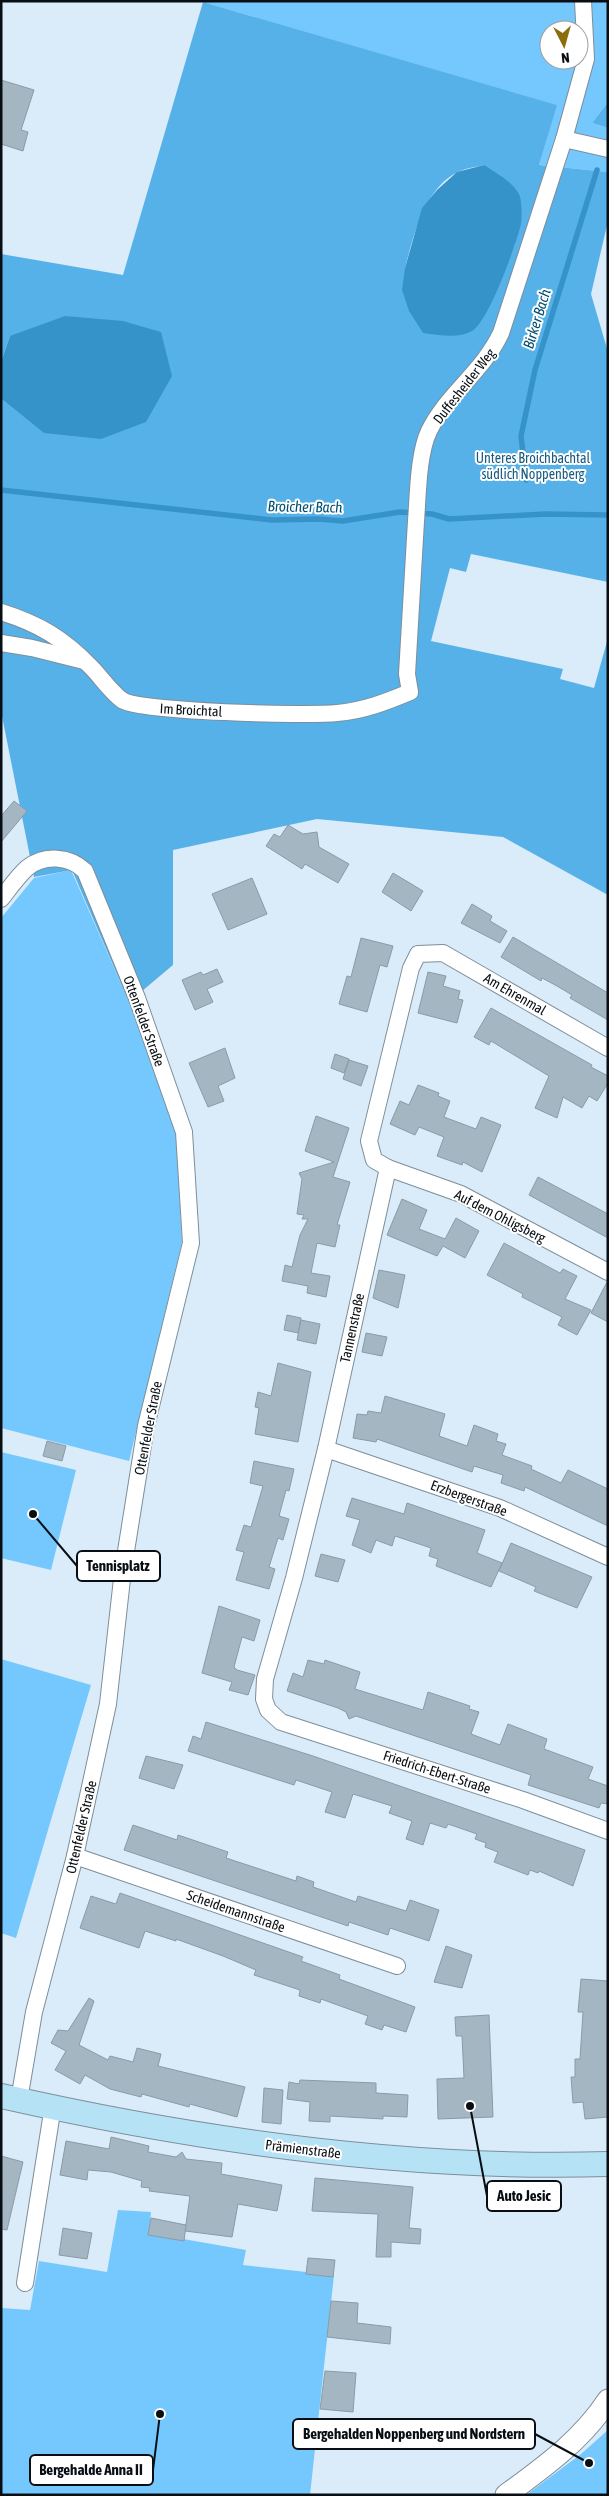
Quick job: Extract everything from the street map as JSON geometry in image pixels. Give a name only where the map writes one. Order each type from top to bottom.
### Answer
[{"type":"main road","name":"Prämienstraße","points":[[10,2098],[167,2130],[344,2154],[510,2165],[608,2164]]},
{"type":"street","name":"Duffesheider Weg","points":[[410,692],[407,674],[416,513],[421,468],[429,432],[450,398],[472,378],[492,351],[501,333],[564,139],[586,59],[583,1]]},
{"type":"street","points":[[564,139],[608,149]]},
{"type":"street","name":"Im Broichtal","points":[[1,612],[26,620],[56,635],[86,662],[123,701],[154,708],[281,714],[338,713],[369,708],[410,692]]},
{"type":"street","points":[[1,643],[32,648],[86,662]]},
{"type":"street","name":"Ottenfelder Straße","points":[[1,899],[28,868],[43,860],[62,858],[75,862],[85,871],[137,998],[184,1132],[191,1243],[146,1426],[123,1570],[108,1704],[75,1856],[10,2098]]},
{"type":"street","name":"Am Ehrenmal","points":[[388,1168],[374,1160],[369,1141],[411,968],[418,954],[443,953],[608,1048]]},
{"type":"street","name":"Auf dem Ohligsberg","points":[[388,1168],[462,1194],[608,1272]]},
{"type":"street","name":"Tannenstraße","points":[[268,1710],[264,1699],[265,1679],[294,1578],[326,1449],[388,1168]]},
{"type":"street","name":"Erzbergerstraße","points":[[326,1449],[500,1508],[608,1557]]},
{"type":"street","name":"Friedrich-Ebert-Straße","points":[[268,1710],[281,1722],[514,1797],[608,1831]]},
{"type":"street","name":"Scheidemannstraße","points":[[75,1856],[397,1966]]},
{"type":"street","points":[[26,2283],[53,2106]]},
{"type":"street","points":[[506,2495],[566,2449],[598,2416],[608,2400]]},
{"type":"shaded area","points":[[199,1],[608,1],[608,102],[592,123],[608,128],[608,172],[539,165],[556,105]]},
{"type":"shaded area","points":[[484,165],[508,181],[519,194],[522,209],[521,224],[514,248],[494,298],[479,324],[472,331],[455,336],[423,333],[409,311],[402,290],[405,268],[422,208],[437,190],[457,172]]},
{"type":"shaded area","points":[[65,316],[123,321],[161,332],[172,376],[146,422],[101,439],[44,433],[2,399],[1,362],[10,336]]},
{"type":"shaded area","points":[[71,870],[129,1002],[176,1132],[182,1242],[129,1461],[1,1428],[1,918],[34,878]]},
{"type":"shaded area","points":[[1,1452],[76,1470],[51,1570],[1,1558]]},
{"type":"shaded area","points":[[1,1659],[91,1685],[16,1938],[1,1933]]},
{"type":"shaded area","points":[[118,2210],[151,2212],[149,2233],[246,2250],[243,2265],[334,2275],[310,2495],[1,2495],[1,2308],[30,2310],[39,2261],[107,2272]]},
{"type":"shaded area","points":[[608,2430],[608,2495],[526,2495],[581,2454]]},
{"type":"green space","name":"Unteres Broichbachtal südlich Noppenberg","points":[[203,2],[557,105],[539,165],[608,172],[608,221],[591,294],[608,352],[608,582],[471,554],[466,572],[450,568],[431,641],[563,669],[560,679],[594,688],[608,638],[608,895],[503,837],[317,819],[173,850],[173,965],[129,1002],[72,870],[34,877],[1,711],[1,393],[2,399],[10,336],[1,362],[1,254],[123,275]],"holes":[[[484,165],[515,244],[497,290],[405,268],[422,214],[437,189],[458,172]]]},
{"type":"green space","points":[[608,102],[608,128],[592,123]]},
{"type":"building","points":[[1,80],[34,90],[21,130],[28,132],[23,151],[1,144]]},
{"type":"building","points":[[14,801],[27,811],[1,842],[1,816]]},
{"type":"building","points":[[288,825],[303,834],[317,832],[319,847],[349,864],[338,883],[305,864],[302,869],[266,846],[274,834],[280,837]]},
{"type":"building","points":[[393,873],[423,891],[411,911],[382,892]]},
{"type":"building","points":[[252,878],[267,914],[228,930],[212,894]]},
{"type":"building","points":[[472,904],[492,916],[490,921],[507,931],[500,943],[461,923]]},
{"type":"building","points":[[513,937],[608,993],[608,1020],[570,998],[572,995],[557,986],[542,978],[541,981],[501,957]]},
{"type":"building","points":[[361,938],[393,946],[387,967],[380,965],[367,1012],[339,1004],[347,976],[351,977]]},
{"type":"building","points":[[217,969],[223,982],[207,989],[213,1002],[195,1010],[182,980],[201,972],[203,975]]},
{"type":"building","points":[[428,972],[446,976],[443,986],[460,991],[458,999],[463,1000],[457,1023],[418,1013]]},
{"type":"building","points":[[491,1008],[608,1076],[608,1083],[597,1101],[589,1096],[582,1108],[563,1097],[557,1118],[535,1108],[549,1076],[491,1041],[489,1045],[474,1037]]},
{"type":"building","points":[[225,1048],[235,1078],[218,1086],[224,1101],[208,1107],[189,1063]]},
{"type":"building","points":[[335,1054],[349,1059],[344,1073],[331,1068]]},
{"type":"building","points":[[349,1060],[368,1066],[361,1086],[343,1079]]},
{"type":"building","points":[[418,1085],[439,1093],[438,1096],[450,1101],[444,1117],[476,1129],[481,1117],[501,1125],[482,1172],[463,1162],[462,1165],[437,1156],[444,1137],[419,1127],[415,1135],[390,1124],[400,1101],[409,1105]]},
{"type":"building","points":[[316,1116],[349,1128],[333,1177],[350,1182],[337,1225],[340,1225],[335,1247],[317,1243],[311,1273],[330,1276],[326,1297],[307,1293],[308,1286],[282,1281],[285,1265],[292,1267],[300,1235],[308,1219],[302,1219],[304,1215],[297,1214],[302,1179],[299,1173],[334,1162],[305,1151]]},
{"type":"building","points":[[538,1177],[608,1214],[608,1238],[529,1195]]},
{"type":"building","points":[[402,1199],[427,1210],[419,1229],[445,1239],[456,1218],[479,1231],[465,1258],[443,1246],[437,1256],[387,1235]]},
{"type":"building","points":[[504,1243],[560,1273],[563,1269],[577,1276],[565,1299],[591,1310],[577,1335],[558,1325],[562,1317],[522,1297],[523,1294],[487,1275]]},
{"type":"building","points":[[379,1270],[405,1275],[398,1308],[373,1298]]},
{"type":"building","points":[[608,1282],[608,1322],[591,1313]]},
{"type":"building","points":[[287,1315],[301,1318],[298,1333],[284,1330]]},
{"type":"building","points":[[301,1320],[320,1324],[316,1344],[297,1340]]},
{"type":"building","points":[[366,1333],[387,1337],[382,1356],[362,1352]]},
{"type":"building","points":[[278,1363],[311,1372],[298,1442],[255,1434],[259,1408],[255,1407],[258,1392],[271,1396]]},
{"type":"building","points":[[385,1396],[445,1414],[439,1436],[467,1446],[474,1425],[498,1434],[496,1441],[506,1444],[502,1455],[532,1466],[531,1469],[561,1483],[568,1470],[608,1489],[608,1526],[525,1487],[524,1491],[501,1483],[503,1475],[474,1466],[472,1472],[377,1439],[376,1442],[353,1438],[357,1414],[367,1415],[368,1411],[381,1413]]},
{"type":"building","points":[[47,1441],[66,1446],[62,1461],[43,1456]]},
{"type":"building","points":[[254,1461],[294,1469],[289,1491],[286,1490],[279,1516],[289,1519],[283,1540],[278,1538],[269,1567],[275,1569],[269,1589],[236,1580],[244,1552],[236,1550],[244,1525],[251,1527],[263,1486],[250,1483]]},
{"type":"building","points":[[352,1498],[404,1514],[407,1503],[485,1530],[477,1553],[502,1563],[491,1587],[436,1566],[438,1559],[429,1556],[431,1548],[395,1536],[392,1546],[376,1540],[371,1553],[352,1545],[360,1520],[346,1516]]},
{"type":"building","points":[[511,1543],[592,1577],[577,1608],[534,1591],[536,1587],[499,1571]]},
{"type":"building","points":[[321,1554],[345,1560],[338,1582],[315,1576]]},
{"type":"building","points":[[219,1606],[260,1620],[254,1641],[242,1637],[234,1667],[237,1670],[255,1675],[248,1695],[229,1690],[232,1682],[202,1673]]},
{"type":"building","points":[[308,1660],[324,1664],[325,1660],[360,1672],[355,1689],[423,1710],[428,1692],[470,1706],[469,1709],[479,1712],[471,1734],[500,1745],[508,1724],[547,1739],[544,1749],[593,1767],[588,1779],[608,1786],[608,1804],[601,1803],[599,1808],[528,1785],[531,1775],[356,1716],[349,1719],[346,1712],[338,1708],[287,1691],[293,1673],[303,1677]]},
{"type":"building","points":[[206,1722],[313,1756],[585,1850],[573,1886],[539,1871],[538,1873],[530,1870],[528,1875],[494,1862],[498,1852],[485,1847],[486,1843],[475,1839],[477,1834],[448,1824],[446,1828],[430,1823],[423,1845],[406,1839],[412,1821],[389,1813],[392,1806],[353,1794],[345,1818],[325,1812],[332,1792],[296,1780],[294,1785],[188,1751],[193,1736],[201,1739]]},
{"type":"building","points":[[146,1756],[183,1765],[174,1789],[139,1778]]},
{"type":"building","points":[[133,1825],[177,1840],[178,1835],[228,1852],[226,1858],[296,1881],[297,1876],[314,1882],[313,1887],[356,1902],[358,1896],[406,1911],[410,1900],[439,1910],[429,1941],[390,1928],[388,1935],[349,1922],[348,1926],[124,1850]]},
{"type":"building","points":[[120,1893],[303,1957],[301,1961],[340,1975],[339,1979],[415,2007],[406,2032],[384,2025],[382,2030],[365,2024],[368,2016],[321,1999],[320,2003],[299,1996],[300,1990],[254,1975],[256,1970],[176,1939],[176,1941],[145,1931],[139,1948],[80,1928],[91,1896],[116,1904]]},
{"type":"building","points":[[446,1946],[472,1955],[462,1988],[434,1982]]},
{"type":"building","points":[[581,1979],[608,1981],[608,2117],[585,2119],[583,2102],[573,2103],[571,2077],[575,2077],[575,2059],[580,2059],[583,2012],[578,2012]]},
{"type":"building","points":[[89,1998],[94,2001],[79,2045],[108,2060],[110,2056],[133,2062],[137,2048],[161,2054],[158,2066],[245,2087],[237,2117],[190,2104],[189,2107],[142,2094],[141,2097],[110,2089],[85,2075],[80,2084],[55,2070],[66,2051],[51,2043],[58,2030],[68,2031]]},
{"type":"building","points":[[489,2015],[493,2117],[438,2119],[437,2079],[464,2078],[462,2036],[456,2036],[455,2017]]},
{"type":"building","points":[[300,2080],[376,2083],[376,2093],[408,2095],[407,2117],[383,2116],[383,2119],[330,2116],[330,2122],[309,2121],[310,2102],[287,2099],[289,2082],[299,2084]]},
{"type":"building","points":[[264,2088],[283,2090],[281,2124],[262,2122]]},
{"type":"building","points":[[111,2137],[149,2146],[148,2152],[176,2157],[182,2152],[186,2159],[222,2163],[221,2174],[282,2185],[277,2211],[238,2204],[232,2237],[185,2231],[190,2196],[149,2191],[150,2188],[141,2187],[142,2181],[111,2172],[88,2170],[87,2180],[60,2175],[66,2141],[109,2149]]},
{"type":"building","points":[[1,2156],[23,2162],[7,2230],[1,2229]]},
{"type":"building","points":[[315,2178],[413,2187],[409,2228],[421,2229],[420,2244],[391,2242],[391,2257],[376,2257],[378,2214],[312,2211]]},
{"type":"building","points":[[151,2218],[186,2225],[184,2241],[148,2235]]},
{"type":"building","points":[[63,2228],[92,2233],[87,2259],[59,2255]]},
{"type":"building","points":[[308,2258],[335,2260],[333,2277],[306,2274]]},
{"type":"building","points":[[331,2301],[358,2303],[357,2323],[391,2327],[390,2344],[327,2337]]},
{"type":"building","points":[[325,2371],[356,2373],[353,2412],[320,2409]]},
{"type":"waterway","name":"Birker Bach","points":[[526,480],[521,436],[535,370],[597,170]]},
{"type":"waterway","name":"Broicher Bach","points":[[1,490],[272,520],[319,519],[343,521],[400,512],[432,514],[449,519],[546,514],[608,515]]},
{"type":"place","name":"Tennisplatz","points":[[33,1514]]},
{"type":"place","name":"Auto Jesic","points":[[470,2106]]},
{"type":"place","name":"Bergehalde Anna II","points":[[160,2414]]},
{"type":"place","name":"Bergehalden Noppenberg und Nordstern","points":[[589,2463]]}]
